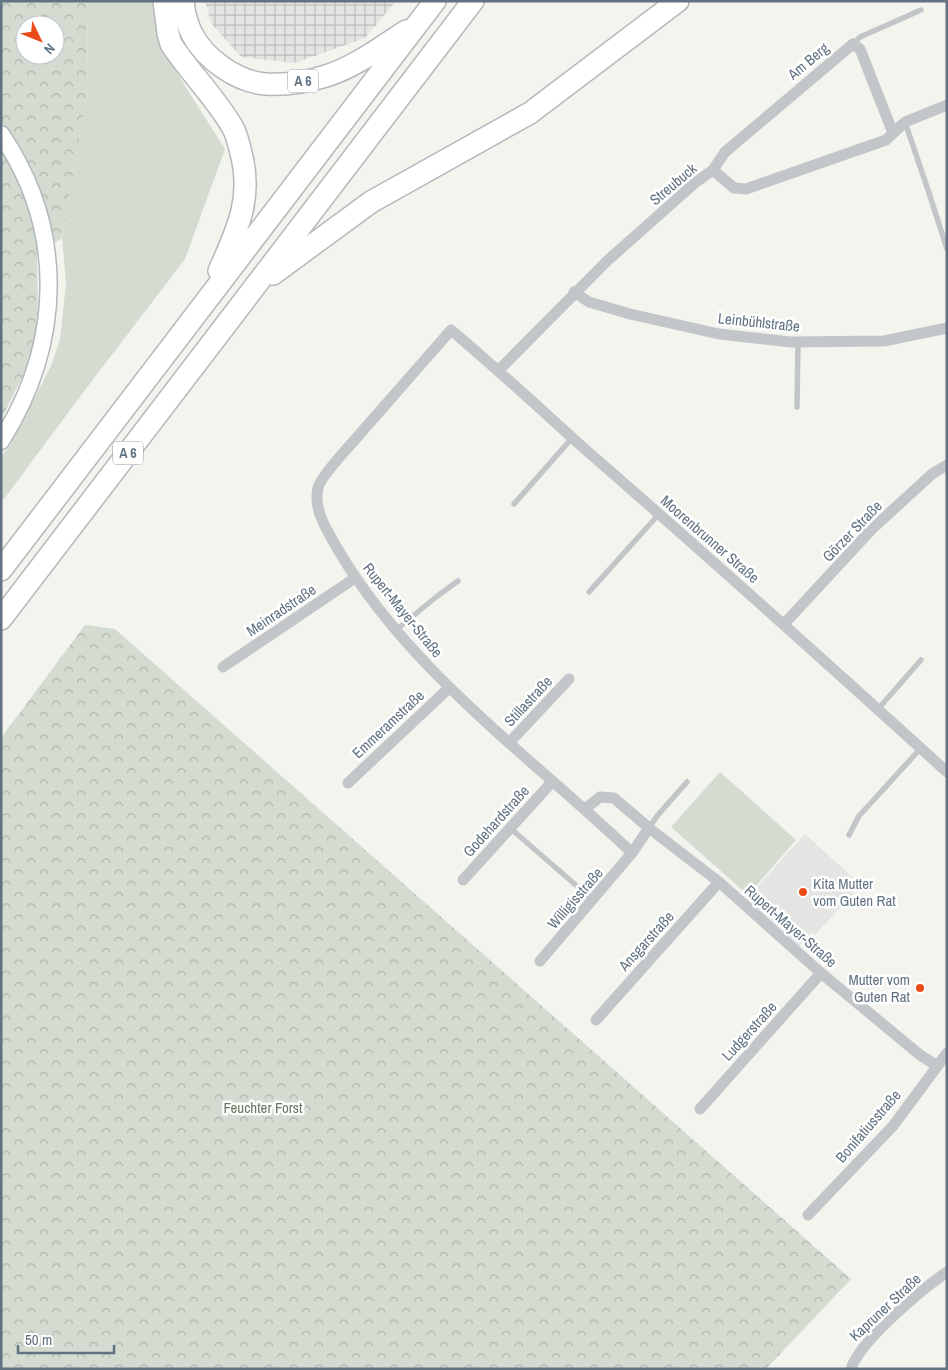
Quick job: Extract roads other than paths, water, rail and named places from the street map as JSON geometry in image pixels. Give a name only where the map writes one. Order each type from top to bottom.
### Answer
[{"type":"highway","points":[[164,1],[168,32],[172,44],[233,129],[244,165],[246,182],[245,202],[240,225],[206,301]]},
{"type":"highway","name":"A 6","points":[[183,1],[187,21],[193,36],[206,52],[218,64],[231,72],[248,80],[264,84],[305,81],[333,73],[417,25]]},
{"type":"highway","name":"A 6","points":[[1,570],[435,1]]},
{"type":"highway","name":"A 6","points":[[1,619],[473,1]]},
{"type":"highway","points":[[254,288],[371,202],[530,113],[678,1]]},
{"type":"street","points":[[853,44],[860,49],[893,133]]},
{"type":"street","name":"Am Berg","points":[[714,170],[724,152],[853,44]]},
{"type":"street","name":"Streubuck","points":[[498,370],[607,261],[696,182],[714,170],[734,188],[746,189],[886,140],[905,122],[947,105]]},
{"type":"street","points":[[1,134],[22,168],[37,206],[44,234],[50,278],[48,314],[38,360],[21,403],[1,441]]},
{"type":"street","name":"Leinbühlstraße","points":[[574,292],[589,302],[630,314],[719,334],[798,342],[884,341],[947,328]]},
{"type":"street","name":"Moorenbrunner Straße","points":[[451,330],[784,624],[947,772]]},
{"type":"street","name":"Rupert-Mayer-Straße","points":[[451,330],[336,461],[318,487],[317,504],[324,526],[355,578],[396,630],[449,688],[552,782],[585,808],[632,853]]},
{"type":"street","name":"Görzer Straße","points":[[784,624],[872,529],[932,474],[947,465]]},
{"type":"street","name":"Meinradstraße","points":[[223,667],[355,578]]},
{"type":"street","name":"Stillastraße","points":[[509,743],[569,679]]},
{"type":"street","name":"Emmeramstraße","points":[[348,782],[449,688]]},
{"type":"street","name":"Godehardstraße","points":[[463,880],[552,782]]},
{"type":"street","name":"Rupert-Mayer-Straße","points":[[585,808],[600,796],[614,798],[718,882],[821,973],[920,1056],[936,1065]]},
{"type":"street","points":[[632,853],[649,828]]},
{"type":"street","name":"Willigisstraße","points":[[540,961],[632,853]]},
{"type":"street","name":"Ansgarstraße","points":[[596,1020],[718,882]]},
{"type":"street","name":"Ludgerstraße","points":[[700,1109],[821,973]]},
{"type":"street","name":"Bonifatiusstraße","points":[[808,1215],[892,1126],[936,1065],[947,1053]]},
{"type":"street","name":"Kapruner Straße","points":[[851,1369],[856,1356],[867,1343],[917,1295],[947,1272]]},
{"type":"lane","points":[[853,44],[860,38],[921,10]]},
{"type":"lane","points":[[905,122],[947,249]]},
{"type":"lane","points":[[797,407],[798,342]]},
{"type":"lane","points":[[514,504],[572,438]]},
{"type":"lane","points":[[589,592],[659,514]]},
{"type":"lane","points":[[396,630],[458,581]]},
{"type":"lane","points":[[878,709],[921,660]]},
{"type":"lane","points":[[849,835],[859,816],[921,748]]},
{"type":"lane","points":[[649,828],[687,782]]},
{"type":"lane","points":[[510,828],[593,900]]},
{"type":"place","name":"Kita Mutter vom Guten Rat","points":[[803,892]]},
{"type":"place","name":"Mutter vom Guten Rat","points":[[920,988]]},
{"type":"park label","name":"Feuchter Forst","points":[[263,1107]]}]
